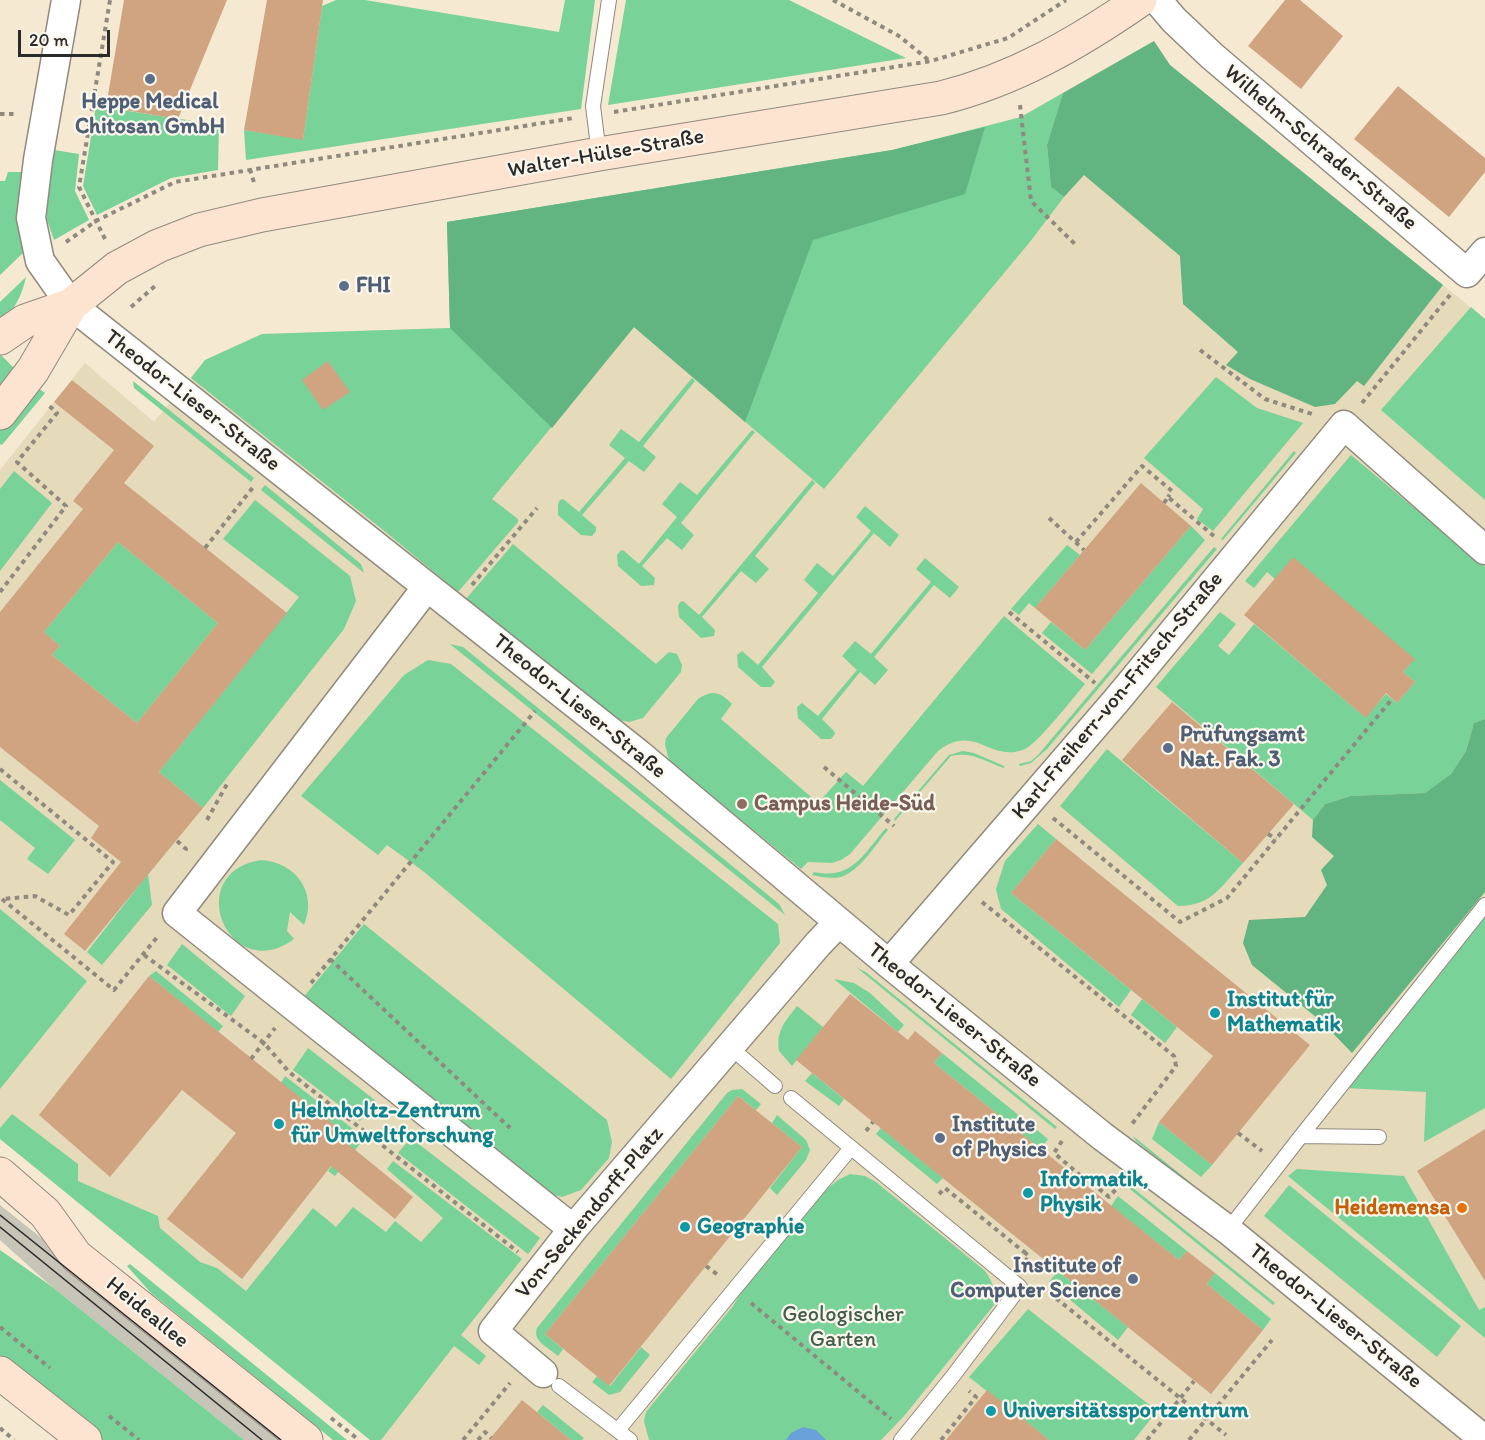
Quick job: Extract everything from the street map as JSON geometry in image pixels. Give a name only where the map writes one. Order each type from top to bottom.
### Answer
[{"type":"street","points":[[40,261],[32,218],[38,160],[66,0]]},
{"type":"street","name":"Walter-Hülse-Straße","points":[[0,338],[25,321],[71,305],[117,268],[139,256],[179,237],[222,223],[599,154],[966,92],[1029,68],[1059,52],[1140,0]]},
{"type":"street","name":"Wilhelm-Schrader-Straße","points":[[1157,0],[1174,20],[1212,56],[1479,271]]},
{"type":"street","name":"Theodor-Lieser-Straße","points":[[40,261],[71,305],[640,755],[889,964],[1115,1146],[1228,1230],[1485,1440]]},
{"type":"street","name":"Walter-Hülse-Straße","points":[[0,413],[23,384],[71,305]]},
{"type":"street","points":[[1344,425],[1485,550]]},
{"type":"street","name":"Karl-Freiherr-von-Fritsch-Straße","points":[[889,964],[1116,701],[1344,425]]},
{"type":"street","points":[[427,586],[177,913],[573,1229]]},
{"type":"street","name":"Von-Seckendorff-Platz","points":[[551,1379],[494,1331],[573,1229],[839,922]]},
{"type":"street","name":"Heideallee","points":[[0,1174],[45,1213],[76,1256],[306,1440]]},
{"type":"street","points":[[0,1373],[85,1440]]},
{"type":"lane","points":[[599,154],[593,106],[609,0]]},
{"type":"lane","points":[[1228,1230],[1485,905]]},
{"type":"lane","points":[[730,1047],[775,1086]]},
{"type":"lane","points":[[791,1098],[1020,1287],[953,1376],[904,1436]]},
{"type":"lane","points":[[1301,1136],[1379,1137]]},
{"type":"lane","points":[[618,1430],[851,1148]]},
{"type":"lane","name":"Von-Seckendorff-Platz","points":[[551,1379],[630,1440]]},
{"type":"path","points":[[110,0],[79,186],[110,248]]},
{"type":"path","points":[[833,0],[899,36],[931,61],[941,98]]},
{"type":"path","points":[[40,261],[96,221],[175,182],[931,61],[1008,38],[1066,0]]},
{"type":"path","points":[[1019,105],[1031,201],[1076,245]]},
{"type":"path","points":[[1200,350],[1265,399],[1344,425],[1479,271]]},
{"type":"path","points":[[0,592],[66,506],[17,462],[57,413],[23,384]]},
{"type":"path","points":[[205,549],[271,464]]},
{"type":"path","points":[[1076,543],[1142,466],[1172,491],[1164,502]]},
{"type":"path","points":[[1168,497],[1236,555]]},
{"type":"path","points":[[453,607],[537,508]]},
{"type":"path","points":[[1049,518],[1084,550]]},
{"type":"path","points":[[1009,612],[1116,701]]},
{"type":"path","points":[[251,1059],[330,959],[555,687]]},
{"type":"path","points":[[1031,800],[1180,922],[1227,898],[1392,699]]},
{"type":"path","points":[[824,766],[894,826]]},
{"type":"path","points":[[0,769],[114,862],[69,915],[34,896],[1,898]]},
{"type":"path","points":[[204,826],[227,784]]},
{"type":"path","points":[[1268,834],[1276,839]]},
{"type":"path","points":[[186,849],[192,841]]},
{"type":"path","points":[[958,883],[1174,1056],[1176,1066],[1115,1146]]},
{"type":"path","points":[[1,898],[114,990],[144,955],[264,1043],[289,1072],[541,1270]]},
{"type":"path","points":[[330,959],[510,1128]]},
{"type":"path","points":[[1238,1133],[1279,1164]]},
{"type":"path","points":[[1062,1141],[1054,1153],[1080,1178],[1082,1175],[1109,1197],[1118,1187]]},
{"type":"path","points":[[927,1209],[945,1188],[1029,1256]]},
{"type":"path","points":[[1024,1252],[1028,1246]]},
{"type":"path","points":[[706,1266],[722,1278]]},
{"type":"path","points":[[1020,1287],[1040,1286],[1226,1435]]},
{"type":"path","points":[[735,1289],[904,1436]]},
{"type":"path","points":[[1189,1440],[1272,1340]]},
{"type":"path","points":[[941,1440],[976,1397],[953,1376]]},
{"type":"path","points":[[463,1440],[512,1381]]},
{"type":"path","points":[[1147,1440],[1194,1381]]},
{"type":"path","points":[[0,1428],[14,1440]]},
{"type":"path","points":[[478,1440],[485,1432],[491,1438]]},
{"type":"shaded area","name":"Campus Heide-Süd","points":[[1154,41],[1170,65],[1485,319],[1485,1440],[370,1440],[0,1139],[0,470],[85,363],[154,422],[205,360],[262,334],[450,328],[447,222],[892,150],[985,127],[1020,117]]},
{"type":"shaded area","points":[[0,1205],[294,1440],[244,1440],[51,1286],[0,1240]]},
{"type":"green space","points":[[336,0],[365,0],[559,32],[565,0],[595,0],[581,109],[246,160],[244,130],[303,139],[322,6]]},
{"type":"green space","points":[[626,0],[789,0],[906,58],[608,105]]},
{"type":"green space","points":[[1154,41],[1170,65],[1443,285],[1364,386],[1357,381],[1335,404],[1315,407],[1250,379],[1226,365],[1238,352],[1183,304],[1180,256],[1084,175],[1064,197],[1051,187],[1047,145],[1063,93]]},
{"type":"green space","points":[[1063,93],[1047,145],[1051,187],[1064,197],[1029,243],[824,489],[634,327],[492,499],[518,519],[518,522],[458,592],[191,378],[205,360],[262,334],[450,328],[447,222],[893,150],[1021,117]]},
{"type":"green space","points":[[96,106],[219,125],[218,170],[171,178],[97,215],[83,186]]},
{"type":"green space","points":[[985,127],[965,194],[813,240],[745,422],[634,327],[552,428],[450,328],[447,222],[892,150]]},
{"type":"green space","points":[[54,150],[79,154],[75,191],[89,220],[54,240],[46,217]]},
{"type":"green space","points":[[8,172],[22,172],[18,210],[24,252],[0,275],[0,181],[5,181]]},
{"type":"green space","points":[[26,277],[17,302],[2,324],[0,323],[0,302]]},
{"type":"green space","points":[[1471,307],[1485,319],[1485,500],[1381,410]]},
{"type":"green space","points":[[0,356],[16,370],[0,391]]},
{"type":"green space","points":[[1216,377],[1257,408],[1303,423],[1213,531],[1197,519],[1203,509],[1144,458]]},
{"type":"green space","points":[[692,378],[695,381],[643,446],[656,457],[644,472],[629,461],[582,515],[596,527],[596,531],[592,536],[581,535],[558,515],[560,500],[563,499],[579,512],[625,458],[609,445],[621,429],[639,442]]},
{"type":"green space","points":[[133,381],[254,478],[251,482],[134,388]]},
{"type":"green space","points":[[35,386],[45,393],[2,445],[0,444],[0,430]]},
{"type":"green space","points":[[752,430],[755,432],[681,523],[694,535],[682,550],[667,538],[642,566],[655,578],[654,585],[641,586],[618,566],[617,555],[623,550],[639,564],[677,517],[662,504],[680,482],[697,495]]},
{"type":"green space","points":[[1294,451],[1296,453],[1223,540],[1221,539]]},
{"type":"green space","points":[[1351,455],[1485,567],[1485,719],[1474,723],[1466,751],[1451,774],[1425,793],[1351,796],[1325,804],[1313,820],[1156,687],[1220,612],[1236,624],[1218,646],[1229,655],[1254,624],[1365,717],[1386,694],[1397,703],[1415,682],[1403,672],[1414,659],[1275,579],[1267,572],[1254,588],[1245,581]]},
{"type":"green space","points":[[14,471],[52,503],[0,571],[0,489]]},
{"type":"green space","points":[[812,480],[815,483],[755,556],[769,569],[756,583],[741,571],[702,617],[715,630],[714,636],[701,638],[679,617],[680,602],[683,601],[699,615]]},
{"type":"green space","points":[[265,485],[361,564],[364,573],[261,490]]},
{"type":"green space","points":[[255,500],[350,576],[356,601],[344,629],[203,808],[159,772],[299,597],[223,539]]},
{"type":"green space","points":[[865,506],[899,535],[890,547],[874,533],[762,667],[775,682],[771,687],[761,687],[738,667],[737,655],[742,651],[758,665],[818,593],[804,580],[817,563],[833,576],[871,531],[856,517]]},
{"type":"green space","points":[[1191,526],[1205,540],[1092,674],[1042,633],[1051,622],[1085,650]]},
{"type":"green space","points":[[118,542],[218,623],[137,723],[52,655],[60,646],[44,632]]},
{"type":"green space","points":[[513,544],[656,664],[669,652],[677,654],[682,665],[681,672],[643,718],[629,722],[613,719],[466,599]]},
{"type":"green space","points":[[1067,545],[1080,555],[1035,608],[1029,603],[1019,615],[1011,609]]},
{"type":"green space","points":[[1214,547],[1217,549],[1047,749],[1031,763],[1020,766],[1019,764],[1031,761],[1038,755]]},
{"type":"green space","points":[[925,558],[959,587],[950,598],[934,585],[874,657],[888,670],[875,685],[860,672],[822,719],[835,734],[831,739],[821,739],[798,718],[797,707],[802,703],[818,716],[857,670],[842,656],[855,641],[871,654],[931,582],[916,569]]},
{"type":"green space","points":[[1004,616],[1085,684],[1047,729],[1025,749],[1002,752],[963,741],[951,743],[938,751],[850,854],[841,860],[832,863],[808,862],[801,869],[669,761],[666,738],[698,699],[716,693],[732,704],[721,719],[818,803],[846,772],[863,786]]},
{"type":"green space","points":[[450,644],[463,647],[779,904],[785,915]]},
{"type":"green space","points":[[428,660],[451,664],[778,924],[780,943],[671,1079],[423,871],[387,845],[378,855],[301,796],[404,675]]},
{"type":"green space","points":[[1485,719],[1485,892],[1352,1053],[1322,1022],[1252,965],[1243,943],[1249,920],[1305,917],[1327,885],[1321,870],[1334,856],[1312,837],[1313,820],[1325,804],[1351,796],[1425,793],[1451,774],[1466,751],[1474,723]]},
{"type":"green space","points":[[1107,749],[1243,863],[1222,887],[1208,898],[1199,903],[1178,906],[1060,806]]},
{"type":"green space","points":[[963,751],[974,753],[1004,768],[972,756],[951,756],[895,821],[894,819],[949,755]]},
{"type":"green space","points":[[0,780],[75,840],[48,874],[27,859],[35,848],[0,820]]},
{"type":"green space","points":[[1038,824],[1056,839],[1011,893],[1131,990],[1119,1007],[1001,909],[996,889],[1005,861]]},
{"type":"green space","points":[[886,828],[888,830],[867,856],[848,874],[834,878],[812,875],[814,872],[838,872],[856,863]]},
{"type":"green space","points":[[261,860],[284,866],[293,873],[306,890],[308,901],[308,913],[304,925],[290,912],[287,931],[294,939],[271,950],[250,949],[234,939],[223,922],[219,903],[223,885],[237,869]]},
{"type":"green space","points":[[148,874],[152,905],[102,965],[87,952]]},
{"type":"green space","points":[[0,909],[87,981],[0,1089]]},
{"type":"green space","points":[[1485,915],[1485,1108],[1424,1142],[1426,1092],[1345,1088]]},
{"type":"green space","points":[[364,924],[607,1120],[612,1142],[609,1158],[581,1190],[562,1197],[543,1192],[302,999]]},
{"type":"green space","points":[[182,944],[245,996],[231,1016],[167,965]]},
{"type":"green space","points":[[856,967],[867,973],[1057,1127],[1055,1129]]},
{"type":"green space","points":[[156,971],[223,1026],[218,1032],[149,976]]},
{"type":"green space","points":[[834,979],[854,983],[870,993],[904,1025],[898,1032]]},
{"type":"green space","points":[[1142,999],[1177,1027],[1165,1043],[1131,1015]]},
{"type":"green space","points":[[797,1006],[823,1027],[792,1066],[779,1051],[778,1044],[782,1027]]},
{"type":"green space","points":[[308,1048],[376,1101],[360,1121],[293,1070]]},
{"type":"green space","points":[[942,1053],[1048,1139],[1041,1149],[934,1063]]},
{"type":"green space","points":[[812,1073],[844,1099],[839,1106],[805,1081]]},
{"type":"green space","points":[[285,1076],[358,1133],[361,1140],[359,1145],[335,1176],[328,1171],[352,1139],[281,1083]]},
{"type":"green space","points":[[742,1089],[761,1104],[756,1110],[738,1096],[545,1334],[563,1349],[558,1356],[539,1340],[536,1333],[537,1328],[727,1093]]},
{"type":"green space","points":[[12,1114],[78,1164],[78,1181],[158,1216],[160,1228],[200,1262],[217,1268],[246,1291],[313,1208],[336,1227],[353,1207],[386,1232],[395,1221],[421,1242],[443,1218],[387,1169],[393,1161],[522,1259],[461,1335],[486,1356],[479,1365],[454,1346],[381,1440],[370,1440],[0,1139],[0,1128]]},
{"type":"green space","points":[[777,1115],[806,1140],[810,1150],[806,1160],[777,1195],[770,1188],[802,1147],[772,1123]]},
{"type":"green space","points":[[1159,1122],[1212,1165],[1201,1177],[1152,1139]]},
{"type":"green space","points":[[881,1128],[943,1178],[937,1184],[876,1134]]},
{"type":"green space","points":[[1133,1136],[1226,1211],[1225,1213],[1136,1141]]},
{"type":"green space","points":[[411,1138],[540,1238],[528,1254],[398,1153]]},
{"type":"green space","points":[[1297,1169],[1404,1176],[1479,1310],[1485,1307],[1485,1338],[1288,1176]]},
{"type":"green space","name":"Geologischer Garten","points":[[850,1174],[865,1176],[876,1182],[984,1270],[993,1286],[994,1305],[904,1416],[881,1440],[649,1440],[644,1421],[646,1412],[733,1306],[747,1282],[817,1197],[838,1180]]},
{"type":"green space","points":[[1127,1183],[1275,1303],[1273,1305],[1125,1185]]},
{"type":"green space","points":[[1289,1185],[1461,1326],[1437,1357],[1264,1216]]},
{"type":"green space","points":[[1118,1196],[1187,1251],[1179,1260],[1111,1206]]},
{"type":"green space","points":[[0,1250],[51,1286],[244,1440],[94,1440],[0,1367]]},
{"type":"green space","points":[[130,1264],[347,1440],[333,1440],[151,1293],[127,1266]]},
{"type":"green space","points":[[1058,1271],[1128,1327],[1118,1340],[1049,1282]]},
{"type":"green space","points":[[1215,1273],[1271,1319],[1263,1330],[1207,1284]]},
{"type":"green space","points":[[1028,1309],[1157,1411],[1134,1440],[1049,1440],[969,1377]]},
{"type":"green space","points":[[641,1347],[650,1355],[620,1392],[609,1395],[592,1382],[597,1376],[610,1386]]},
{"type":"green space","points":[[543,1405],[584,1438],[571,1440],[537,1412]]},
{"type":"water","points":[[803,1427],[816,1430],[826,1440],[786,1440],[791,1433]]},
{"type":"building","points":[[124,0],[227,0],[178,119],[106,107]]},
{"type":"building","points":[[267,0],[323,0],[303,140],[244,130]]},
{"type":"building","points":[[1285,0],[1300,0],[1343,36],[1301,89],[1248,46]]},
{"type":"building","points":[[1398,86],[1485,158],[1485,172],[1449,217],[1354,139]]},
{"type":"building","points":[[328,361],[350,392],[323,410],[302,380]]},
{"type":"building","points":[[72,380],[154,446],[124,483],[287,613],[159,772],[203,808],[85,951],[64,934],[121,862],[91,838],[99,826],[0,747],[0,612],[83,509],[73,501],[114,450],[54,402]],"holes":[[[118,542],[218,623],[137,723],[52,655],[60,646],[44,632]]]},
{"type":"building","points":[[1141,483],[1191,526],[1085,650],[1035,608]]},
{"type":"building","points":[[1293,557],[1415,659],[1403,672],[1415,682],[1397,703],[1386,693],[1366,718],[1244,615]]},
{"type":"building","points":[[1172,702],[1294,804],[1243,863],[1122,760]]},
{"type":"building","name":"Institut für Mathematik","points":[[1056,839],[1310,1045],[1212,1165],[1159,1122],[1213,1056],[1011,893]]},
{"type":"building","name":"Helmholtz-Zentrum für Umweltforschung","points":[[149,976],[352,1139],[348,1144],[413,1197],[395,1219],[331,1166],[242,1279],[167,1219],[236,1133],[182,1090],[110,1177],[39,1115]]},
{"type":"building","name":"Informatik, Physik","points":[[850,994],[908,1040],[915,1031],[942,1053],[934,1063],[1179,1260],[1187,1251],[1215,1273],[1207,1284],[1263,1330],[1211,1394],[796,1060]]},
{"type":"building","name":"Geographie","points":[[738,1096],[802,1147],[609,1386],[545,1334]]},
{"type":"building","name":"Heidemensa","points":[[1485,1129],[1485,1281],[1417,1171]]},
{"type":"building","name":"Universitätssportzentrum","points":[[987,1390],[1049,1440],[946,1440]]},
{"type":"building","points":[[522,1400],[571,1440],[489,1440]]},
{"type":"tram line","points":[[0,1215],[281,1440]]},
{"type":"tram line","points":[[0,1227],[262,1440]]},
{"type":"place","name":"Heppe Medical Chitosan GmbH","points":[[150,79]]},
{"type":"place","name":"FHI","points":[[344,286]]},
{"type":"place","name":"Prüfungsamt Nat. Fak. 3","points":[[1168,748]]},
{"type":"place","name":"Campus Heide-Süd","points":[[742,804]]},
{"type":"place","name":"Institut für Mathematik","points":[[1215,1013]]},
{"type":"place","name":"Helmholtz-Zentrum für Umweltforschung","points":[[279,1124]]},
{"type":"place","name":"Institute of Physics","points":[[940,1138]]},
{"type":"place","name":"Informatik, Physik","points":[[1028,1193]]},
{"type":"place","name":"Heidemensa","points":[[1462,1208]]},
{"type":"place","name":"Geographie","points":[[685,1227]]},
{"type":"place","name":"Institute of Computer Science","points":[[1133,1279]]},
{"type":"place","name":"Universitätssportzentrum","points":[[991,1411]]}]
